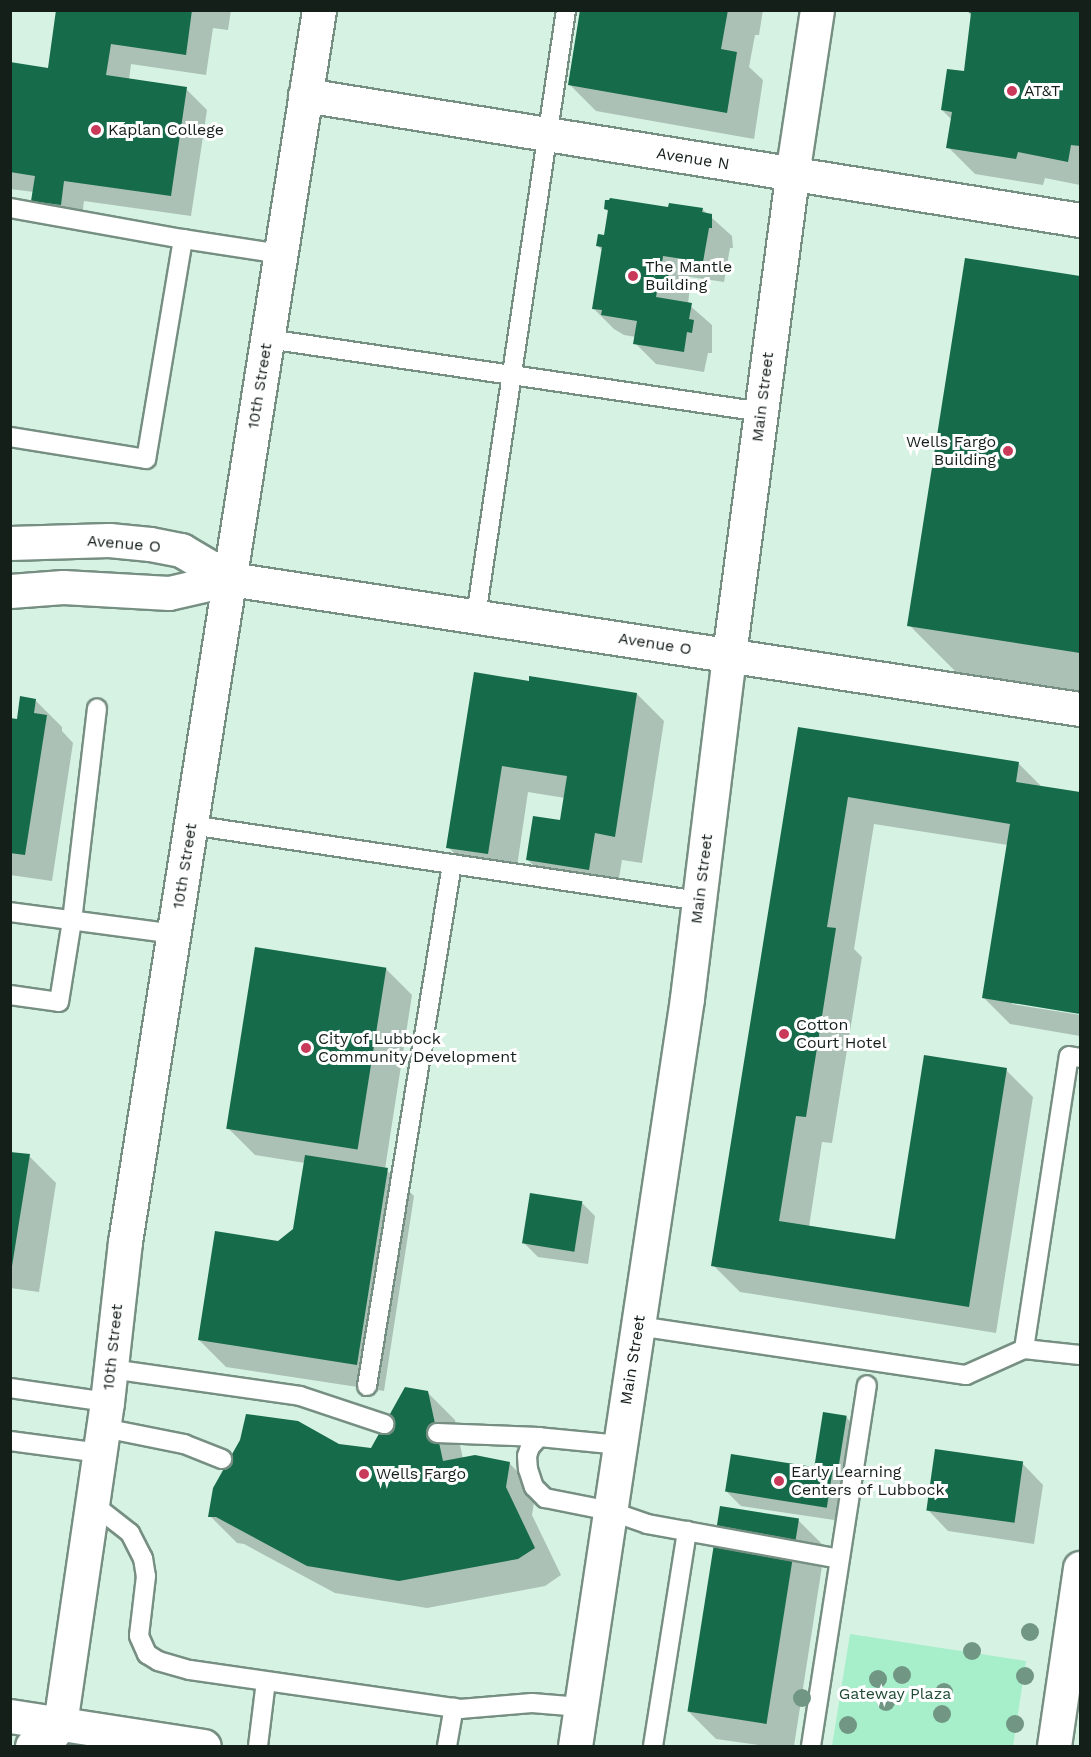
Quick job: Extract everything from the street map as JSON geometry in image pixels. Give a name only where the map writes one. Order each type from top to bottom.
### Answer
[{"type":"main road","name":"10th Street","points":[[60,1724],[104,1428],[125,1242],[319,10]]},
{"type":"main road","name":"Main Street","points":[[575,1746],[687,998],[792,175],[817,10]]},
{"type":"main road","name":"Avenue N","points":[[305,95],[1080,220]]},
{"type":"main road","name":"Avenue O","points":[[10,543],[109,540],[150,544],[181,550],[230,579]]},
{"type":"main road","name":"Avenue O","points":[[10,591],[63,587],[169,592],[230,579],[1080,709]]},
{"type":"main road","points":[[1054,1746],[1080,1568]]},
{"type":"main road","points":[[10,1716],[204,1746]]},
{"type":"main road","points":[[32,1746],[51,1736],[60,1724]]},
{"type":"main road","points":[[10,1744],[27,1746]]},
{"type":"lane","points":[[476,616],[566,10]]},
{"type":"lane","points":[[10,208],[281,254]]},
{"type":"lane","points":[[10,436],[146,459],[183,239]]},
{"type":"lane","points":[[268,339],[761,412]]},
{"type":"lane","points":[[10,994],[59,1002],[72,921],[97,708]]},
{"type":"lane","points":[[191,825],[699,901]]},
{"type":"lane","points":[[367,1386],[452,864]]},
{"type":"lane","points":[[10,912],[174,934]]},
{"type":"lane","points":[[1024,1349],[1069,1056],[1080,1058]]},
{"type":"lane","points":[[638,1326],[966,1375],[1024,1349],[1080,1355]]},
{"type":"lane","points":[[111,1370],[300,1396],[384,1424]]},
{"type":"lane","points":[[811,1746],[867,1385]]},
{"type":"lane","points":[[10,1388],[104,1428],[184,1444],[222,1459]]},
{"type":"lane","points":[[10,1441],[104,1428]]},
{"type":"lane","points":[[437,1433],[547,1436],[620,1445]]},
{"type":"lane","points":[[539,1437],[530,1447],[527,1456],[531,1478],[545,1498],[566,1504],[610,1510],[636,1521],[687,1532],[839,1560]]},
{"type":"lane","points":[[93,1504],[130,1533],[142,1558],[146,1576],[139,1636],[147,1654],[158,1661],[190,1670],[454,1708],[532,1703],[581,1707]]},
{"type":"lane","points":[[653,1746],[687,1532]]},
{"type":"lane","points":[[258,1746],[266,1681]]},
{"type":"lane","points":[[447,1746],[454,1708]]},
{"type":"green space","name":"Gateway Plaza","points":[[850,1634],[1026,1661],[1013,1746],[832,1746]]},
{"type":"building","name":"Kaplan College","points":[[56,10],[192,10],[186,55],[111,44],[106,75],[187,87],[171,196],[64,181],[61,205],[31,201],[35,176],[10,172],[10,62],[48,68]]},
{"type":"building","points":[[580,10],[728,10],[721,49],[737,52],[727,113],[568,85]]},
{"type":"building","name":"AT&T","points":[[963,10],[1080,10],[1080,146],[1071,145],[1068,162],[1018,152],[1016,159],[946,148],[952,112],[941,110],[947,69],[964,71],[971,13]]},
{"type":"building","name":"The Mantle Building","points":[[610,198],[668,207],[669,203],[703,208],[702,212],[712,214],[712,228],[709,228],[703,262],[663,256],[662,264],[670,265],[667,287],[658,286],[656,297],[692,303],[689,319],[694,320],[692,333],[687,332],[684,352],[633,344],[637,321],[601,315],[602,310],[592,309],[602,247],[596,246],[598,234],[604,235],[608,210],[604,209],[605,200]]},
{"type":"building","name":"Wells Fargo Building","points":[[965,258],[1080,276],[1080,653],[907,626]]},
{"type":"building","points":[[474,672],[529,681],[529,676],[637,693],[615,837],[595,833],[589,870],[526,860],[533,816],[560,820],[567,776],[502,766],[488,854],[446,848]]},
{"type":"building","points":[[20,696],[36,699],[34,713],[47,715],[25,855],[10,853],[10,718],[17,719]]},
{"type":"building","name":"Cotton Court Hotel","points":[[798,727],[1019,762],[1016,782],[1080,792],[1080,1014],[982,998],[1010,824],[848,797],[827,927],[836,928],[806,1117],[796,1116],[779,1221],[895,1239],[924,1055],[1007,1068],[969,1307],[711,1266]]},
{"type":"building","name":"City of Lubbock Community Development","points":[[255,947],[386,968],[358,1150],[226,1129]]},
{"type":"building","points":[[10,1152],[30,1154],[12,1266],[10,1266]]},
{"type":"building","points":[[305,1155],[388,1168],[357,1365],[198,1340],[215,1231],[278,1241],[293,1229]]},
{"type":"building","points":[[530,1193],[582,1201],[574,1252],[522,1243]]},
{"type":"building","name":"Wells Fargo","points":[[405,1387],[428,1391],[443,1461],[475,1455],[510,1462],[506,1487],[535,1548],[518,1559],[399,1581],[307,1566],[216,1517],[208,1517],[213,1488],[240,1440],[246,1414],[298,1421],[339,1444],[371,1448]]},
{"type":"building","points":[[823,1412],[847,1416],[838,1468],[815,1464]]},
{"type":"building","points":[[935,1449],[1023,1461],[1015,1523],[926,1510]]},
{"type":"building","name":"Early Learning Centers of Lubbock","points":[[731,1454],[833,1470],[827,1508],[725,1492]]},
{"type":"building","points":[[720,1506],[799,1519],[766,1724],[687,1711]]},
{"type":"place","name":"AT&T","points":[[1012,91]]},
{"type":"place","name":"Kaplan College","points":[[96,130]]},
{"type":"place","name":"The Mantle Building","points":[[633,276]]},
{"type":"place","name":"Wells Fargo Building","points":[[1008,451]]},
{"type":"place","name":"Cotton Court Hotel","points":[[784,1034]]},
{"type":"place","name":"City of Lubbock Community Development","points":[[306,1048]]},
{"type":"place","name":"Wells Fargo","points":[[364,1474]]},
{"type":"place","name":"Early Learning Centers of Lubbock","points":[[779,1481]]}]
